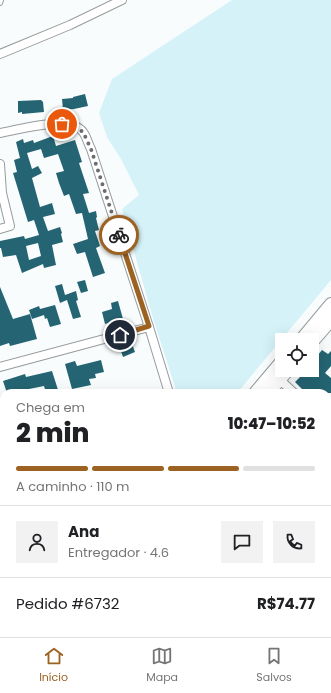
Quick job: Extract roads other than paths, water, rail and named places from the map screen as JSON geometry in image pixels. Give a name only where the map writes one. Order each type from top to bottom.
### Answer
[{"type":"main road","points":[[307,333],[331,304]]},
{"type":"main road","points":[[319,334],[331,320]]},
{"type":"main road","points":[[260,389],[275,377]]},
{"type":"main road","points":[[270,389],[276,377]]},
{"type":"street","points":[[0,54],[70,25],[122,0]]},
{"type":"street","points":[[0,133],[43,125],[62,124],[71,124],[83,132],[91,149],[149,326],[168,389]]},
{"type":"street","points":[[0,164],[2,193],[10,226],[0,229]]},
{"type":"street","points":[[0,367],[149,326]]},
{"type":"street","points":[[277,377],[290,389]]}]
